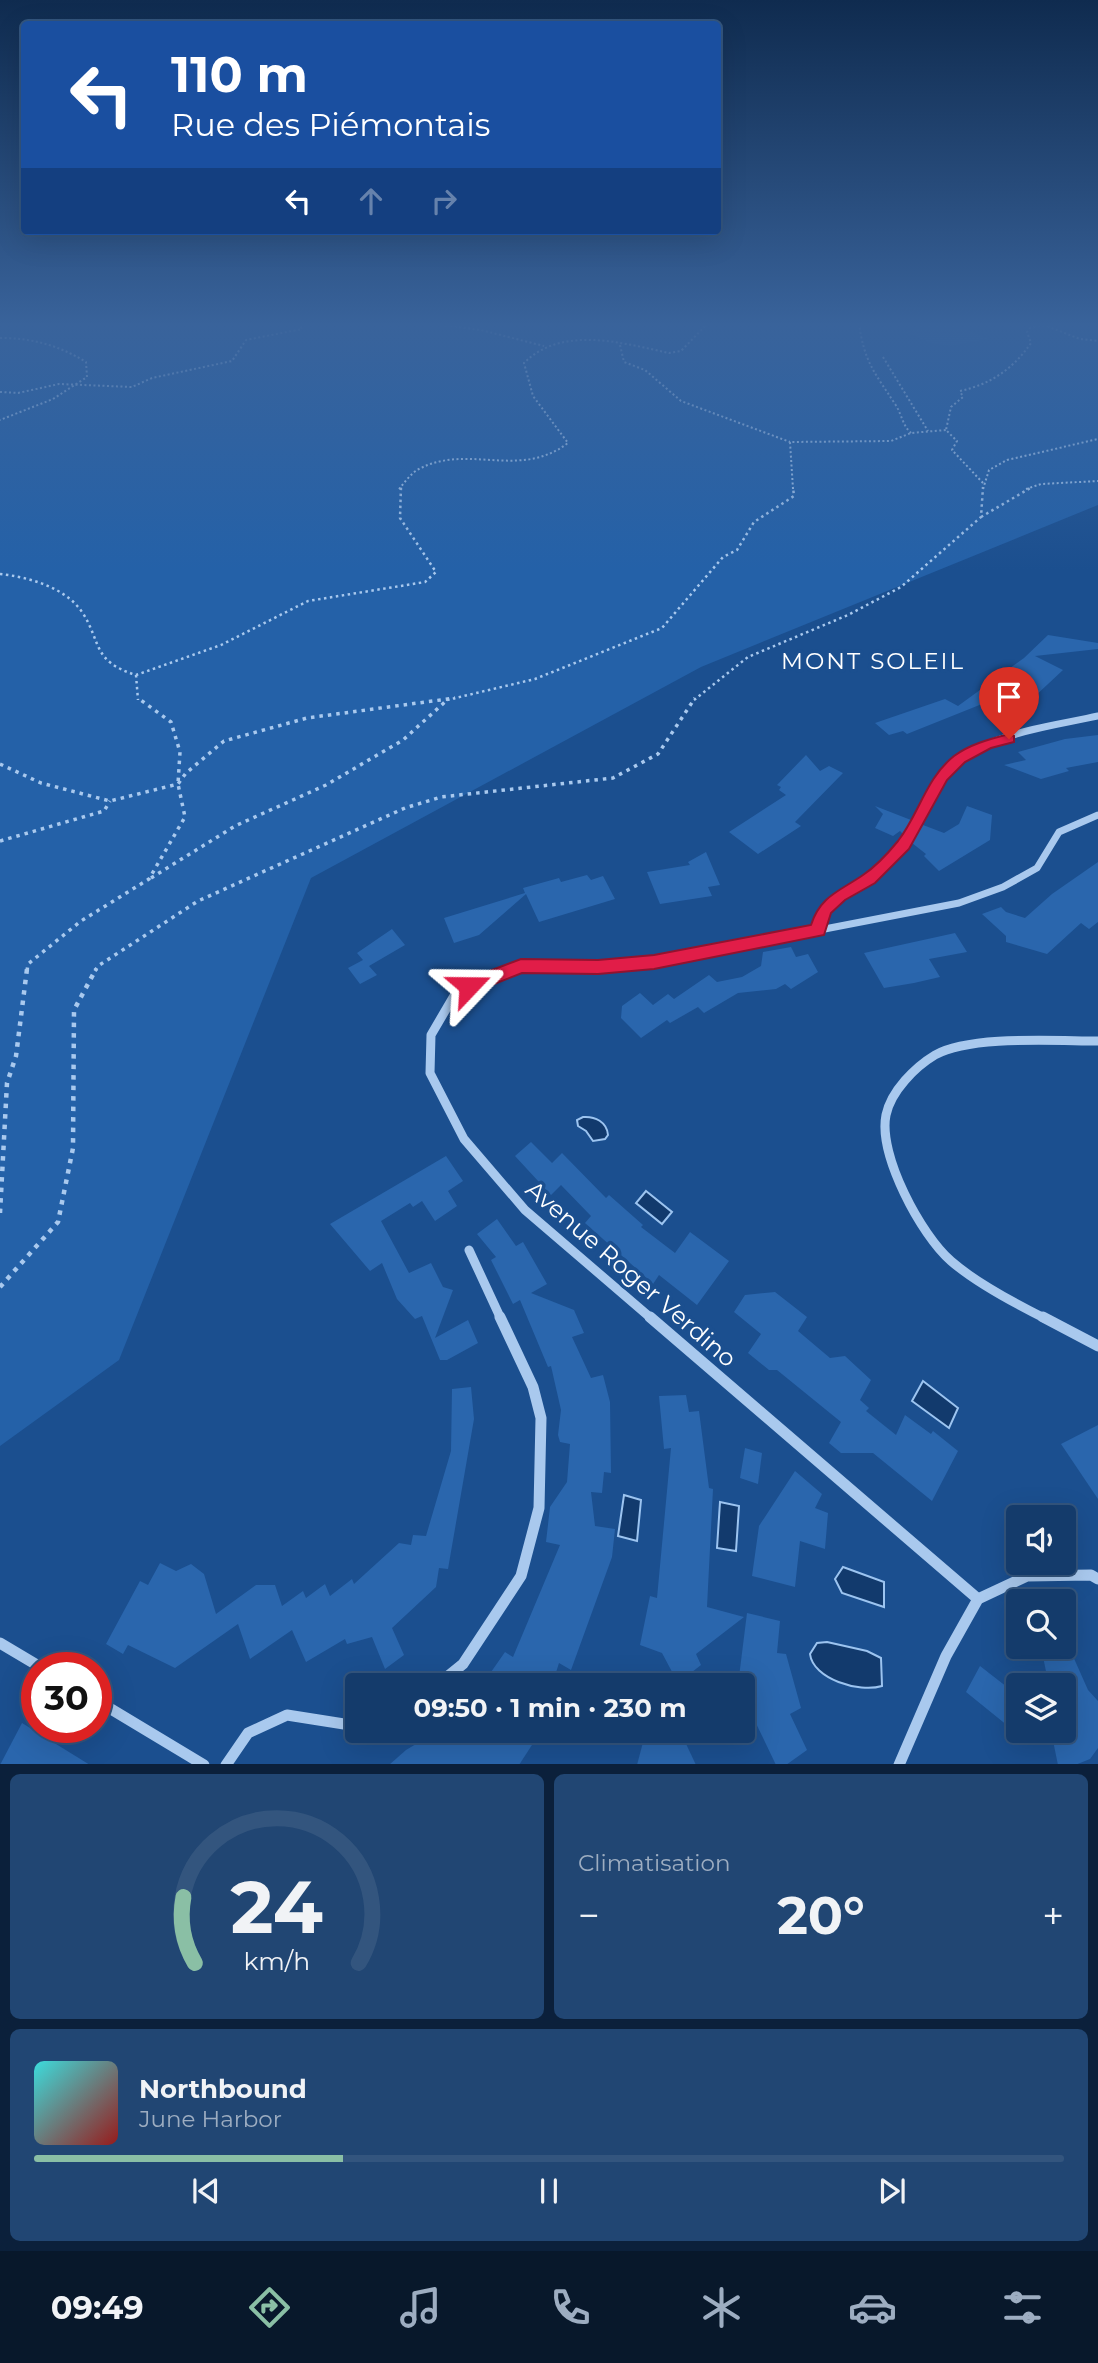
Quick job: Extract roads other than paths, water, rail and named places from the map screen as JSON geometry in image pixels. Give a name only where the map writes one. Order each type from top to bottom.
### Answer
[{"type":"street","points":[[818,930],[824,911],[839,896],[870,879],[904,845],[942,777],[960,759],[986,745],[1098,716]]},
{"type":"street","name":"Avenue Roger Verdino","points":[[978,1599],[525,1210],[464,1139],[430,1073],[431,1035],[455,994],[483,979],[521,966],[598,967],[654,962],[959,903],[1003,887],[1037,868],[1059,832],[1088,817],[1098,815]]},
{"type":"street","points":[[1098,1041],[991,1041],[937,1054],[904,1080],[886,1115],[890,1165],[916,1215],[950,1261],[1021,1306],[1098,1346]]},
{"type":"street","points":[[452,1673],[463,1664],[522,1576],[539,1508],[541,1418],[533,1387],[469,1250]]},
{"type":"street","points":[[898,1764],[946,1656],[978,1599],[1027,1576],[1091,1575],[1098,1579]]},
{"type":"street","points":[[0,1643],[21,1656]]},
{"type":"street","points":[[112,1710],[202,1764]]},
{"type":"street","points":[[227,1764],[248,1733],[287,1715],[345,1724]]},
{"type":"district","name":"MONT SOLEIL","points":[[873,661]]}]
